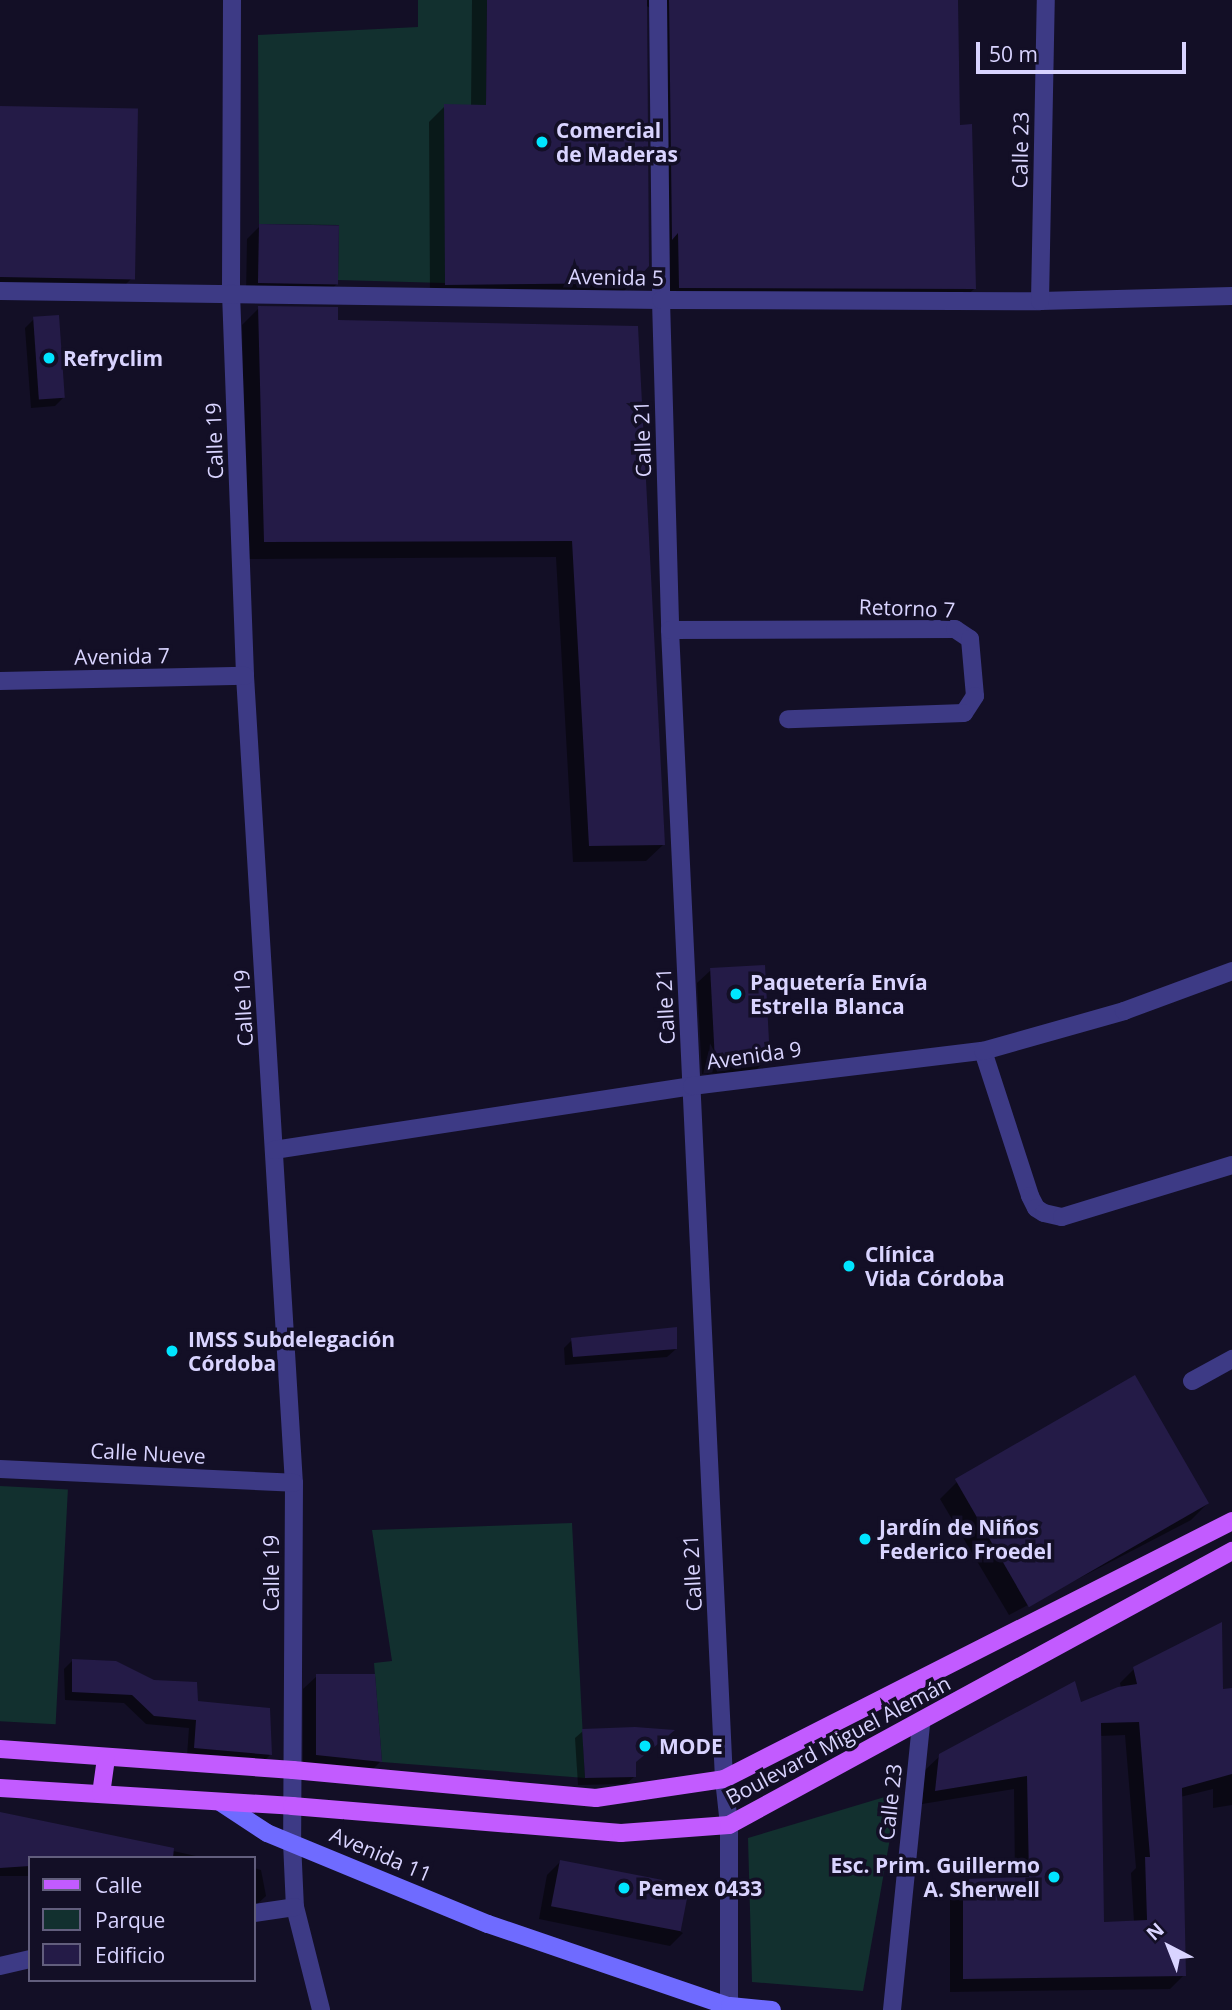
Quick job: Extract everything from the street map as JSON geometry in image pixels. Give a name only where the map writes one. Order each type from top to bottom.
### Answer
[{"type":"main road","name":"Boulevard Miguel Alemán","points":[[724,1779],[1232,1521]]},
{"type":"main road","name":"Boulevard Miguel Alemán","points":[[220,1802],[621,1833],[729,1825],[921,1723],[1232,1551]]},
{"type":"main road","points":[[1136,1572],[1148,1597]]},
{"type":"main road","points":[[0,1749],[293,1770],[596,1798],[724,1779]]},
{"type":"main road","points":[[101,1794],[106,1758]]},
{"type":"main road","name":"Avenida 11","points":[[0,1788],[220,1802],[267,1833],[488,1924],[732,2009]]},
{"type":"main road","points":[[732,2009],[772,2010]]},
{"type":"street","name":"Calle 19","points":[[232,0],[231,293],[246,676],[294,1483],[292,1842],[295,1908],[321,2010]]},
{"type":"street","name":"Calle 21","points":[[658,0],[661,300],[670,630],[724,1779],[729,1825],[732,2009]]},
{"type":"street","name":"Calle 23","points":[[1040,301],[1046,0]]},
{"type":"street","name":"Avenida 5","points":[[0,291],[661,300],[1040,301],[1232,296]]},
{"type":"street","name":"Retorno 7","points":[[670,630],[955,629],[970,639],[975,696],[964,713],[788,719]]},
{"type":"street","name":"Avenida 7","points":[[0,681],[246,676]]},
{"type":"street","name":"Avenida 9","points":[[274,1150],[692,1086],[983,1051],[1124,1011],[1232,971]]},
{"type":"street","points":[[983,1051],[1030,1196],[1036,1208],[1052,1216],[1062,1217],[1232,1165]]},
{"type":"street","points":[[1192,1381],[1232,1359]]},
{"type":"street","name":"Calle Nueve","points":[[0,1469],[294,1483]]},
{"type":"street","name":"Calle 23","points":[[892,2010],[921,1723]]},
{"type":"street","points":[[256,1913],[295,1908]]},
{"type":"street","points":[[0,1966],[28,1959]]},
{"type":"green space","points":[[418,0],[487,0],[486,105],[445,283],[338,280],[339,225],[259,224],[258,35],[418,27]]},
{"type":"green space","points":[[0,1486],[68,1490],[56,1724],[0,1721]]},
{"type":"green space","points":[[572,1523],[585,1778],[382,1762],[374,1663],[392,1661],[372,1530]]},
{"type":"green space","points":[[898,1793],[863,1991],[752,1982],[748,1838]]},
{"type":"building","points":[[487,0],[647,0],[649,266],[634,283],[445,285],[444,104],[486,105]]},
{"type":"building","points":[[669,0],[958,0],[960,125],[972,124],[976,289],[679,288],[678,233],[672,240]]},
{"type":"building","points":[[0,106],[138,108],[135,279],[0,277]]},
{"type":"building","points":[[259,224],[339,225],[338,284],[258,283]]},
{"type":"building","points":[[258,306],[338,307],[338,320],[638,326],[665,845],[589,846],[572,541],[264,542]]},
{"type":"building","name":"Refryclim","points":[[59,315],[65,398],[39,400],[33,317]]},
{"type":"building","points":[[765,965],[770,1058],[715,1061],[710,968]]},
{"type":"building","points":[[677,1327],[677,1349],[573,1357],[571,1338]]},
{"type":"building","points":[[1135,1375],[1209,1503],[1029,1607],[955,1479]]},
{"type":"building","points":[[1222,1622],[1223,1689],[1232,1688],[1232,1774],[1182,1788],[1186,1976],[963,1979],[963,1879],[1029,1877],[1027,1776],[935,1791],[939,1754],[1075,1681],[1081,1702],[1118,1687],[1137,1684],[1133,1667]],"holes":[[[1139,1722],[1150,1857],[1145,1857],[1147,1920],[1104,1922],[1101,1723]]]},
{"type":"building","points":[[72,1659],[116,1661],[154,1680],[197,1682],[198,1701],[270,1708],[272,1755],[194,1748],[196,1720],[154,1716],[132,1695],[72,1692]]},
{"type":"building","points":[[316,1674],[375,1674],[382,1762],[316,1755]]},
{"type":"building","points":[[635,1727],[675,1730],[636,1762],[636,1777],[585,1778],[582,1729]]},
{"type":"building","points":[[0,1812],[174,1848],[173,1856],[28,1856],[28,1866],[0,1868]]},
{"type":"building","points":[[560,1860],[690,1885],[681,1931],[551,1906]]},
{"type":"place","name":"Comercial de Maderas","points":[[542,142]]},
{"type":"place","name":"Refryclim","points":[[49,358]]},
{"type":"place","name":"Paquetería Envía Estrella Blanca","points":[[736,994]]},
{"type":"place","name":"Clínica Vida Córdoba","points":[[849,1266]]},
{"type":"place","name":"IMSS Subdelegación Córdoba","points":[[172,1351]]},
{"type":"place","name":"Jardín de Niños Federico Froedel","points":[[865,1539]]},
{"type":"place","name":"MODE","points":[[645,1746]]},
{"type":"place","name":"Esc. Prim. Guillermo A. Sherwell","points":[[1054,1877]]},
{"type":"place","name":"Pemex 0433","points":[[624,1888]]}]
